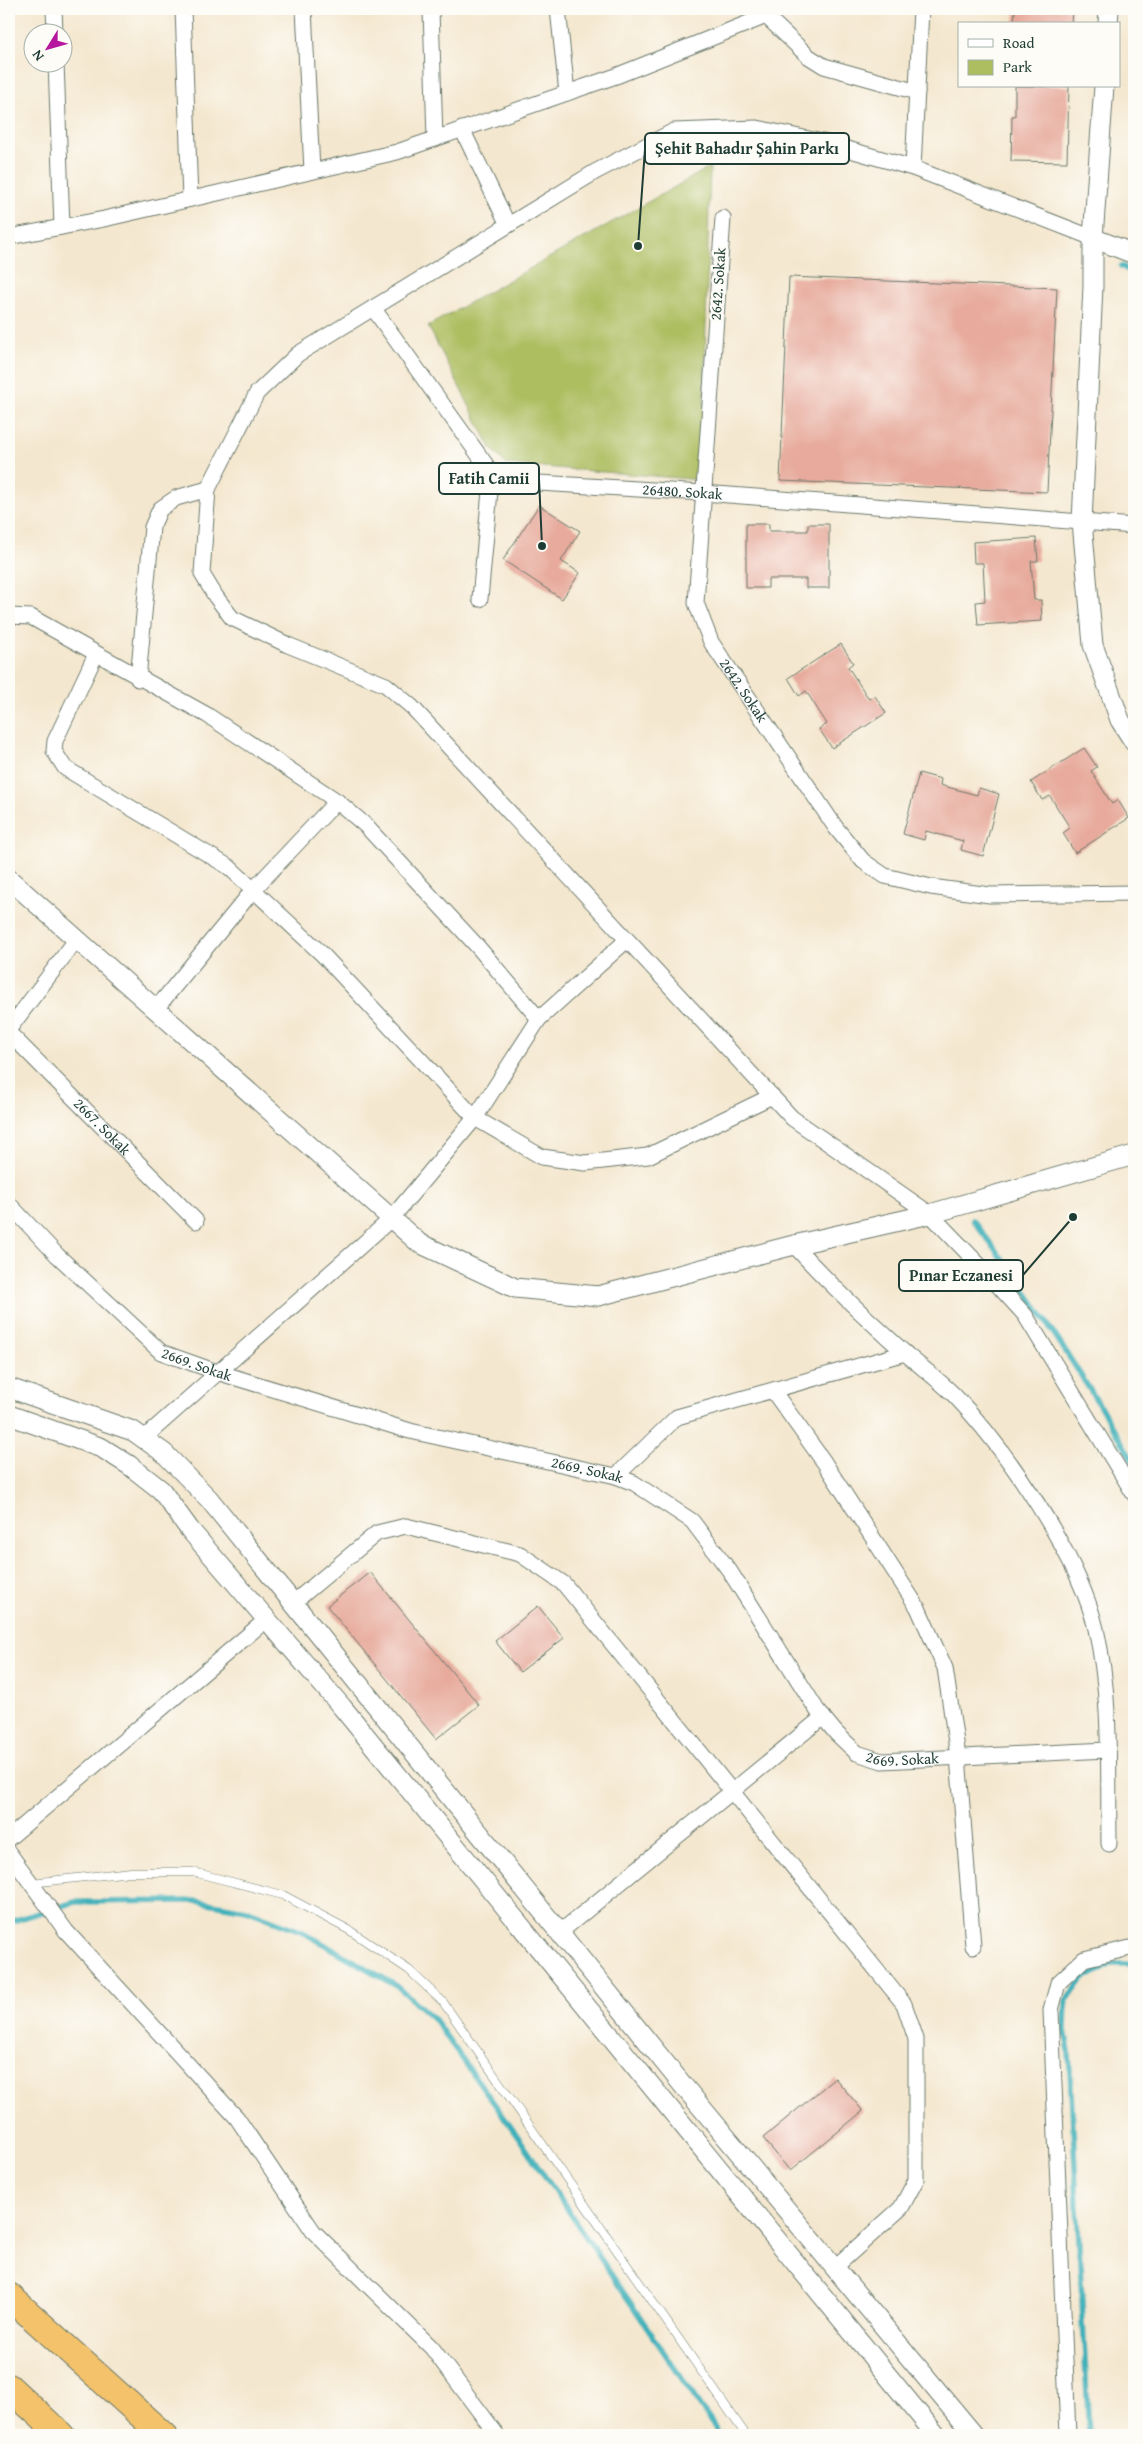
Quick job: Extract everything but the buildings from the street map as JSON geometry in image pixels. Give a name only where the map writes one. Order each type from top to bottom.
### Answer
[{"type":"highway","points":[[9,2296],[163,2435]]},
{"type":"highway","points":[[9,2387],[61,2435]]},
{"type":"street","points":[[54,9],[55,22]]},
{"type":"street","points":[[183,9],[190,199]]},
{"type":"street","points":[[304,9],[312,171]]},
{"type":"street","points":[[431,9],[435,139]]},
{"type":"street","points":[[558,9],[567,93]]},
{"type":"street","points":[[913,168],[921,9]]},
{"type":"street","points":[[1108,22],[1110,9]]},
{"type":"street","points":[[9,237],[190,199],[397,152],[616,76],[770,12],[808,56],[824,66],[917,92]]},
{"type":"street","points":[[56,72],[62,227]]},
{"type":"street","points":[[1104,88],[1093,238],[1093,286],[1082,522],[1093,645],[1120,720],[1134,742]]},
{"type":"street","points":[[1134,254],[913,168],[823,142],[756,128],[674,131],[595,172],[298,354],[257,393],[208,489],[202,574],[232,618],[288,645],[386,686],[412,707],[792,1118],[930,1214],[1025,1315],[1078,1399],[1134,1494]]},
{"type":"street","points":[[462,129],[508,225]]},
{"type":"street","name":"2642. Sokak","points":[[723,218],[696,603],[711,642],[836,828],[863,861],[885,876],[930,887],[980,894],[1134,893]]},
{"type":"street","points":[[373,308],[486,465],[491,480],[480,599]]},
{"type":"street","name":"26480. Sokak","points":[[491,480],[703,493],[1134,526]]},
{"type":"street","points":[[138,679],[152,527],[160,509],[176,498],[208,489]]},
{"type":"street","points":[[9,616],[31,617],[138,679],[207,715],[337,801],[365,825],[478,947],[539,1019]]},
{"type":"street","points":[[96,654],[55,741],[54,751],[65,768],[229,868],[254,889],[322,954],[475,1118],[542,1157],[585,1163],[648,1156],[772,1096]]},
{"type":"street","points":[[155,1010],[254,889],[337,801]]},
{"type":"street","points":[[9,879],[419,1243],[514,1288],[598,1296],[794,1245],[930,1214],[1134,1155]]},
{"type":"street","points":[[9,1031],[76,940]]},
{"type":"street","points":[[144,1438],[391,1219],[475,1118],[539,1019],[627,940]]},
{"type":"street","name":"2667. Sokak","points":[[9,1031],[196,1222]]},
{"type":"street","name":"2669. Sokak","points":[[9,1204],[56,1255],[160,1352],[217,1372],[410,1431],[616,1476],[634,1483],[692,1521],[729,1570],[823,1717],[857,1753],[882,1761],[1107,1750]]},
{"type":"street","points":[[794,1245],[810,1264],[905,1353],[953,1394],[990,1437],[1039,1508],[1072,1565],[1096,1629],[1104,1692],[1110,1844]]},
{"type":"street","points":[[616,1476],[677,1417],[905,1353]]},
{"type":"street","points":[[9,1388],[134,1431],[164,1452],[208,1499],[559,1933],[974,2435]]},
{"type":"street","points":[[773,1391],[824,1462],[918,1608],[944,1668],[958,1756],[973,1946]]},
{"type":"street","points":[[9,1415],[102,1448],[129,1465],[160,1490],[190,1530],[342,1707],[936,2435]]},
{"type":"street","points":[[292,1603],[377,1533],[406,1526],[520,1554],[564,1584],[733,1791],[904,2004],[916,2038],[916,2180],[902,2208],[834,2268]]},
{"type":"street","points":[[9,1838],[267,1619]]},
{"type":"street","points":[[559,1933],[823,1717]]},
{"type":"street","points":[[9,1853],[66,1932],[237,2118],[313,2231],[432,2348],[497,2435]]},
{"type":"street","points":[[1068,2435],[1051,2010],[1058,1983],[1084,1959],[1134,1947]]},
{"type":"lane","points":[[30,1882],[131,1872],[193,1872],[283,1895],[349,1930],[409,1970],[442,2002],[746,2435]]},
{"type":"green space","points":[[710,167],[702,480],[506,464],[491,448],[428,326]]},
{"type":"waterway","points":[[1121,266],[1134,273]]},
{"type":"waterway","points":[[973,1220],[1057,1338],[1134,1463]]},
{"type":"waterway","points":[[9,1922],[75,1902],[197,1901],[246,1910],[301,1931],[397,1986],[433,2018],[519,2138],[720,2435]]},
{"type":"waterway","points":[[1089,2435],[1069,2051],[1065,2030],[1066,2000],[1083,1978],[1111,1964],[1134,1964]]},
{"type":"place","name":"Şehit Bahadır Şahin Parkı","points":[[638,246]]},
{"type":"place","name":"Fatih Camii","points":[[542,546]]},
{"type":"place","name":"Pınar Eczanesi","points":[[1073,1217]]}]
